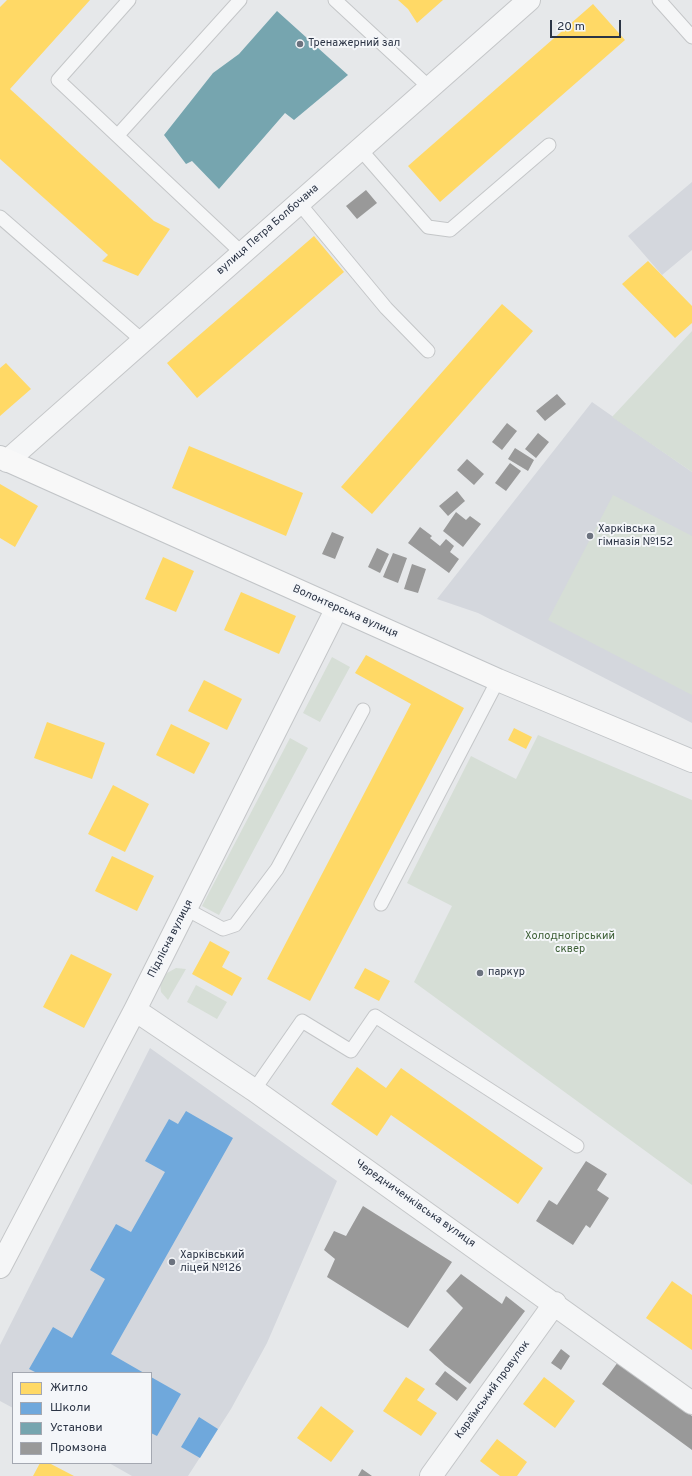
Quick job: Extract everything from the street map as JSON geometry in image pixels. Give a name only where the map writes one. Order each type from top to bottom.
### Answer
[{"type":"main road","name":"Волонтерська вулиця","points":[[4,459],[498,680],[692,761]]},
{"type":"street","name":"вулиця Петра Болбочана","points":[[4,459],[143,341],[529,0]]},
{"type":"street","name":"Підлісна вулиця","points":[[0,1267],[135,1010],[337,608]]},
{"type":"street","name":"Чередниченківська вулиця","points":[[135,1010],[254,1090],[692,1402]]},
{"type":"street","name":"Караїмський провулок","points":[[431,1476],[555,1303]]},
{"type":"lane","points":[[129,0],[58,80],[242,253]]},
{"type":"lane","points":[[118,135],[240,0]]},
{"type":"lane","points":[[335,0],[430,88]]},
{"type":"lane","points":[[659,0],[692,37]]},
{"type":"lane","points":[[360,150],[428,227],[450,230],[549,145]]},
{"type":"lane","points":[[299,203],[386,308],[428,351]]},
{"type":"lane","points":[[0,217],[143,341]]},
{"type":"lane","points":[[381,904],[498,680]]},
{"type":"lane","points":[[186,909],[223,929],[235,925],[277,869],[363,710]]},
{"type":"lane","points":[[254,1090],[302,1021],[351,1051],[375,1016],[578,1146]]},
{"type":"shaded area","points":[[692,182],[692,250],[662,275],[628,236]]},
{"type":"shaded area","name":"Харківська гімназія №152","points":[[592,402],[692,472],[692,723],[478,613],[437,599]]},
{"type":"shaded area","name":"Харківський ліцей №126","points":[[150,1048],[337,1181],[267,1343],[231,1409],[188,1476],[132,1476],[111,1464],[152,1464],[152,1372],[12,1372],[12,1407],[0,1401],[0,1345]]},
{"type":"green space","points":[[692,331],[692,472],[612,417]]},
{"type":"green space","points":[[613,495],[692,536],[692,695],[548,620]]},
{"type":"green space","points":[[332,657],[350,667],[320,722],[303,713]]},
{"type":"green space","name":"Холодногірський сквер","points":[[538,735],[692,800],[692,1185],[414,982],[452,906],[407,883],[471,756],[516,779]]},
{"type":"green space","points":[[290,738],[308,748],[219,915],[202,906]]},
{"type":"green space","points":[[176,968],[186,969],[168,1000],[161,992],[160,983],[167,973]]},
{"type":"green space","points":[[196,985],[227,1002],[217,1019],[187,1002]]},
{"type":"building: Житло","points":[[7,0],[90,0],[10,89],[154,221],[170,229],[138,276],[102,261],[108,255],[0,159],[0,7]]},
{"type":"building: Житло","points":[[398,0],[443,0],[417,23],[408,9]]},
{"type":"building: Житло","points":[[593,4],[625,40],[440,202],[408,166]]},
{"type":"building: Житло","points":[[314,236],[344,272],[197,398],[167,363]]},
{"type":"building: Житло","points":[[648,261],[692,306],[692,323],[675,338],[622,284]]},
{"type":"building: Житло","points":[[502,304],[533,331],[372,514],[341,487]]},
{"type":"building: Житло","points":[[6,363],[31,389],[0,416],[0,368]]},
{"type":"building: Житло","points":[[189,446],[303,493],[286,536],[172,488]]},
{"type":"building: Житло","points":[[0,484],[38,506],[15,547],[0,538]]},
{"type":"building: Житло","points":[[163,557],[194,571],[176,612],[145,599]]},
{"type":"building: Житло","points":[[241,592],[296,616],[279,654],[224,630]]},
{"type":"building: Житло","points":[[366,655],[464,708],[310,1001],[267,979],[411,704],[355,673]]},
{"type":"building: Житло","points":[[204,680],[242,699],[227,730],[188,711]]},
{"type":"building: Житло","points":[[47,722],[105,743],[92,779],[34,758]]},
{"type":"building: Житло","points":[[171,724],[210,743],[194,774],[156,755]]},
{"type":"building: Житло","points":[[514,728],[532,737],[526,749],[508,740]]},
{"type":"building: Житло","points":[[113,785],[149,804],[125,852],[88,834]]},
{"type":"building: Житло","points":[[112,856],[154,876],[137,911],[95,891]]},
{"type":"building: Житло","points":[[210,941],[230,952],[222,967],[242,978],[232,996],[192,974]]},
{"type":"building: Житло","points":[[71,954],[112,974],[84,1028],[43,1007]]},
{"type":"building: Житло","points":[[365,968],[390,981],[379,1001],[354,988]]},
{"type":"building: Житло","points":[[357,1067],[386,1088],[401,1068],[543,1168],[518,1204],[391,1115],[377,1136],[331,1104]]},
{"type":"building: Житло","points":[[672,1281],[692,1295],[692,1350],[646,1318]]},
{"type":"building: Житло","points":[[406,1377],[425,1389],[417,1400],[437,1413],[421,1436],[383,1411]]},
{"type":"building: Житло","points":[[544,1377],[575,1401],[555,1428],[523,1404]]},
{"type":"building: Житло","points":[[321,1406],[354,1431],[331,1462],[297,1438]]},
{"type":"building: Житло","points":[[497,1439],[527,1462],[517,1476],[500,1476],[480,1461]]},
{"type":"building: Житло","points":[[39,1464],[51,1464],[74,1476],[33,1476]]},
{"type":"building: Школи","points":[[186,1111],[233,1138],[111,1354],[142,1372],[35,1372],[29,1369],[53,1327],[72,1338],[105,1279],[90,1270],[116,1224],[131,1232],[165,1172],[145,1161],[169,1119],[178,1124]]},
{"type":"building: Школи","points":[[152,1378],[181,1394],[157,1436],[152,1434]]},
{"type":"building: Школи","points":[[199,1417],[218,1429],[200,1458],[181,1447]]},
{"type":"building: Установи","points":[[277,11],[348,75],[294,120],[285,113],[219,189],[192,161],[186,164],[164,135],[213,73],[239,54]]},
{"type":"building: Промзона","points":[[366,190],[377,203],[357,219],[346,206]]},
{"type":"building: Промзона","points":[[557,394],[566,404],[545,421],[536,411]]},
{"type":"building: Промзона","points":[[507,423],[517,431],[502,450],[492,442]]},
{"type":"building: Промзона","points":[[538,433],[549,442],[536,458],[525,449]]},
{"type":"building: Промзона","points":[[515,448],[534,460],[528,471],[508,459]]},
{"type":"building: Промзона","points":[[467,459],[484,474],[474,485],[457,470]]},
{"type":"building: Промзона","points":[[510,463],[521,471],[506,491],[495,483]]},
{"type":"building: Промзона","points":[[457,491],[465,501],[448,516],[439,506]]},
{"type":"building: Промзона","points":[[456,512],[466,520],[470,516],[481,524],[463,547],[443,531]]},
{"type":"building: Промзона","points":[[420,527],[432,536],[430,538],[440,546],[446,539],[454,546],[450,552],[459,559],[449,573],[408,543]]},
{"type":"building: Промзона","points":[[332,532],[344,537],[335,559],[322,554]]},
{"type":"building: Промзона","points":[[377,548],[389,554],[380,573],[368,567]]},
{"type":"building: Промзона","points":[[393,553],[407,558],[398,583],[383,577]]},
{"type":"building: Промзона","points":[[412,564],[426,569],[418,593],[404,589]]},
{"type":"building: Промзона","points":[[586,1161],[607,1174],[597,1190],[609,1198],[590,1228],[586,1225],[573,1245],[536,1221],[549,1200],[557,1205]]},
{"type":"building: Промзона","points":[[363,1206],[452,1262],[408,1328],[327,1277],[335,1259],[324,1250],[334,1231],[346,1236]]},
{"type":"building: Промзона","points":[[461,1274],[502,1304],[506,1296],[525,1311],[470,1384],[445,1365],[429,1350],[463,1308],[446,1291]]},
{"type":"building: Промзона","points":[[561,1349],[570,1356],[561,1370],[551,1363]]},
{"type":"building: Промзона","points":[[618,1362],[692,1416],[692,1450],[602,1384]]},
{"type":"building: Промзона","points":[[445,1371],[467,1388],[457,1401],[435,1384]]},
{"type":"building: Промзона","points":[[362,1469],[372,1476],[358,1476]]},
{"type":"place","name":"Тренажерний зал","points":[[300,44]]},
{"type":"place","name":"Харківська гімназія №152","points":[[590,536]]},
{"type":"place","name":"паркур","points":[[480,973]]},
{"type":"place","name":"Харківський ліцей №126","points":[[172,1262]]}]
